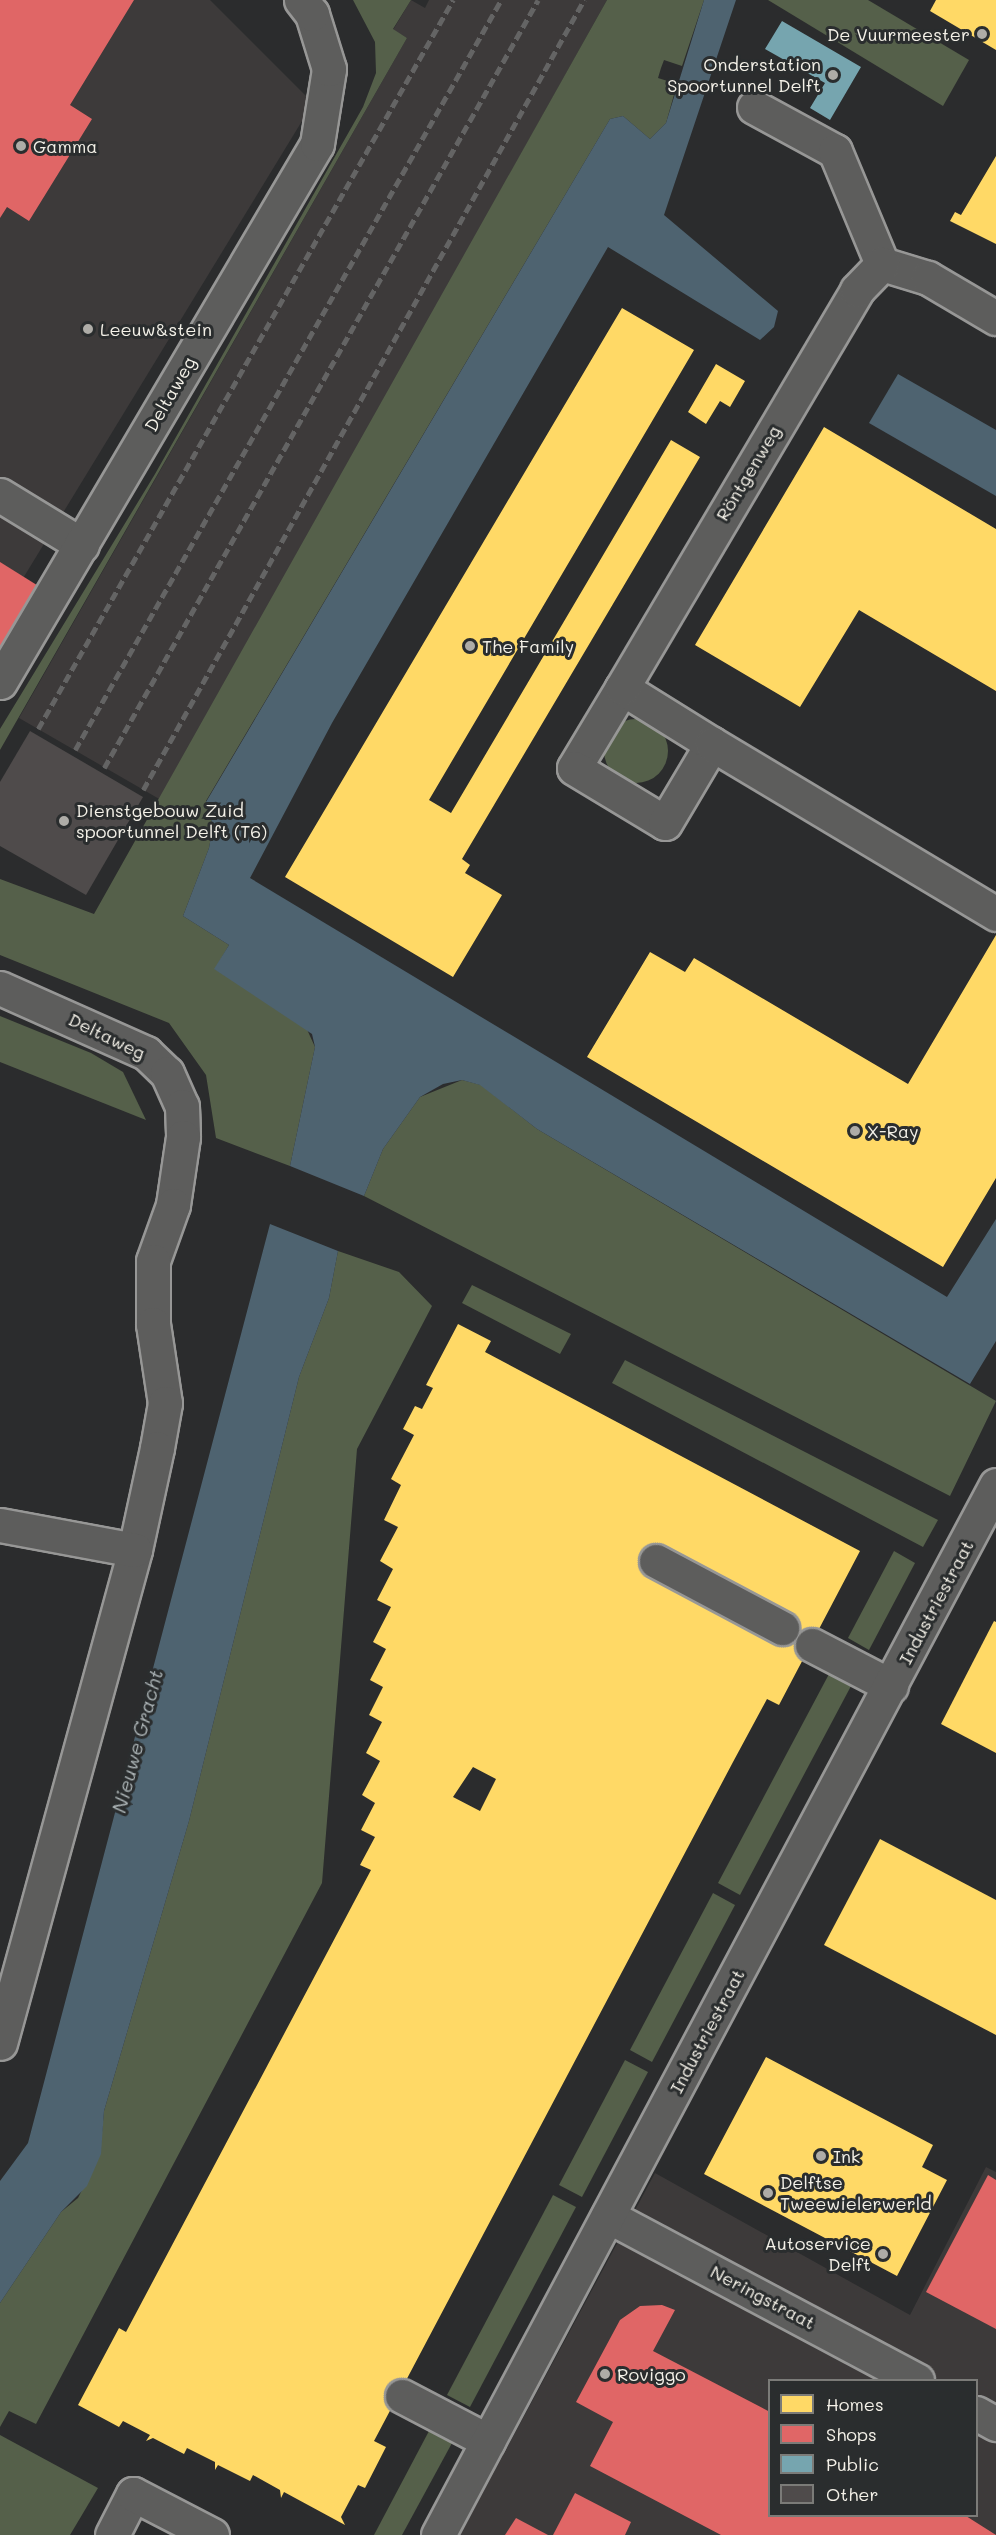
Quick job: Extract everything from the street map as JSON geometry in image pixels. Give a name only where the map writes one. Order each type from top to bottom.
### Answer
[{"type":"street","name":"Deltaweg","points":[[0,682],[317,144],[329,69],[312,14],[301,0]]},
{"type":"street","points":[[754,107],[835,152],[882,264],[928,278],[996,318]]},
{"type":"street","name":"Röntgenweg","points":[[712,744],[665,823],[574,768],[857,290],[882,264]]},
{"type":"street","points":[[0,495],[82,544]]},
{"type":"street","points":[[622,688],[996,914]]},
{"type":"street","name":"Deltaweg","points":[[0,988],[146,1053],[167,1073],[182,1106],[181,1152],[173,1204],[153,1261],[153,1324],[165,1403],[135,1550]]},
{"type":"street","name":"Industriestraat","points":[[438,2535],[891,1686],[986,1533],[996,1485]]},
{"type":"street","points":[[0,1525],[135,1550],[0,2043]]},
{"type":"street","points":[[656,1561],[782,1628]]},
{"type":"street","points":[[812,1645],[891,1686]]},
{"type":"street","name":"Neringstraat","points":[[608,2216],[915,2379]]},
{"type":"street","points":[[402,2396],[489,2441]]},
{"type":"street","points":[[978,2414],[996,2424]]},
{"type":"street","points":[[114,2530],[133,2494],[212,2535]]},
{"type":"shaded area","name":"Leeuw&stein","points":[[0,0],[210,0],[313,103],[0,616]]},
{"type":"shaded area","points":[[411,0],[425,8],[429,0],[607,0],[161,800],[19,718],[407,38],[393,30]]},
{"type":"shaded area","points":[[986,2167],[996,2172],[996,2535],[460,2535],[655,2173],[910,2315]]},
{"type":"green space","points":[[353,0],[411,0],[393,29],[407,38],[0,750],[0,729],[155,474],[363,107],[376,73],[375,42]]},
{"type":"green space","points":[[607,0],[704,0],[682,66],[664,60],[661,68],[658,78],[677,84],[666,123],[650,139],[623,116],[610,119],[206,801],[213,826],[209,848],[183,916],[229,945],[215,969],[305,1025],[315,1047],[290,1166],[216,1138],[206,1075],[169,1023],[0,955],[0,879],[94,914]]},
{"type":"green space","points":[[768,0],[868,0],[969,60],[943,106]]},
{"type":"green space","points":[[636,719],[659,728],[668,751],[659,774],[636,783],[613,774],[604,751],[613,728]]},
{"type":"green space","points":[[0,1016],[91,1053],[123,1072],[146,1120],[0,1062]]},
{"type":"green space","points":[[462,1080],[481,1085],[537,1129],[996,1401],[950,1496],[364,1196],[383,1149],[420,1097]]},
{"type":"green space","points":[[338,1251],[399,1272],[432,1306],[357,1449],[322,1883],[36,2424],[9,2411],[0,2427],[0,2303],[61,2212],[78,2198],[100,2154],[104,2111],[189,1821],[299,1377],[329,1298]]},
{"type":"green space","points":[[472,1285],[571,1334],[560,1354],[462,1303]]},
{"type":"green space","points":[[625,1360],[938,1520],[923,1547],[612,1383]]},
{"type":"green space","points":[[894,1551],[915,1563],[869,1650],[848,1638]]},
{"type":"green space","points":[[829,1674],[851,1686],[740,1895],[718,1883]]},
{"type":"green space","points":[[713,1893],[735,1905],[652,2062],[630,2050]]},
{"type":"green space","points":[[625,2060],[648,2072],[582,2197],[559,2185]]},
{"type":"green space","points":[[553,2195],[576,2207],[470,2407],[447,2395]]},
{"type":"green space","points":[[429,2431],[452,2443],[402,2535],[374,2535]]},
{"type":"green space","points":[[0,2435],[98,2488],[70,2535],[0,2535]]},
{"type":"water","points":[[704,0],[736,0],[664,215],[778,311],[774,327],[760,340],[608,247],[332,723],[250,878],[947,1297],[996,1219],[996,1341],[970,1384],[537,1129],[480,1085],[462,1080],[443,1084],[420,1097],[383,1149],[364,1196],[290,1166],[315,1047],[312,1034],[214,969],[229,945],[183,916],[209,848],[213,826],[206,802],[610,119],[623,116],[650,139],[666,123]]},
{"type":"water","points":[[898,374],[996,430],[996,496],[869,423]]},
{"type":"water","name":"Nieuwe Gracht","points":[[270,1224],[338,1251],[329,1298],[299,1377],[189,1821],[104,2111],[101,2154],[87,2186],[61,2212],[0,2303],[0,2181],[28,2143]]},
{"type":"building: Homes","name":"De Vuurmeester","points":[[936,0],[996,0],[996,50],[930,11]]},
{"type":"building: Homes","points":[[996,156],[996,244],[950,221],[955,212],[961,215]]},
{"type":"building: Homes","name":"The Family","points":[[622,308],[694,350],[429,800],[451,813],[671,440],[700,457],[462,859],[470,865],[465,873],[502,895],[453,977],[285,877]]},
{"type":"building: Homes","points":[[716,364],[745,381],[730,407],[720,401],[706,424],[688,412]]},
{"type":"building: Homes","points":[[824,427],[996,529],[996,691],[859,610],[800,707],[695,645]]},
{"type":"building: Homes","name":"X-Ray","points":[[996,935],[996,1178],[943,1267],[587,1057],[650,952],[685,972],[694,958],[908,1084]]},
{"type":"building: Homes","points":[[458,1324],[491,1341],[485,1352],[860,1551],[779,1705],[767,1699],[733,1762],[374,2441],[386,2447],[365,2488],[358,2485],[341,2517],[345,2525],[284,2492],[281,2498],[280,2490],[253,2475],[250,2481],[218,2465],[215,2470],[215,2462],[187,2448],[184,2454],[153,2438],[146,2441],[150,2435],[123,2421],[119,2427],[78,2405],[119,2328],[126,2332],[371,1870],[360,1865],[375,1837],[361,1830],[375,1803],[362,1795],[380,1761],[366,1753],[382,1722],[369,1715],[383,1687],[370,1680],[386,1649],[373,1642],[391,1607],[377,1600],[393,1569],[380,1561],[398,1527],[384,1520],[401,1485],[391,1479],[414,1435],[403,1429],[415,1406],[422,1409],[433,1388],[426,1385]],"holes":[[[473,1767],[496,1779],[480,1811],[453,1797]]]},
{"type":"building: Homes","points":[[994,1621],[996,1622],[996,1753],[941,1724]]},
{"type":"building: Homes","points":[[880,1839],[996,1900],[996,2035],[824,1945]]},
{"type":"building: Homes","name":"Ink","points":[[766,2057],[933,2145],[922,2167],[947,2180],[897,2276],[704,2174]]},
{"type":"building: Shops","points":[[0,0],[134,0],[70,105],[92,119],[29,221],[7,207],[0,218]]},
{"type":"building: Shops","points":[[0,562],[40,587],[0,650]]},
{"type":"building: Shops","points":[[988,2175],[996,2180],[996,2329],[926,2292]]},
{"type":"building: Shops","points":[[662,2305],[675,2310],[653,2351],[768,2411],[768,2517],[968,2517],[996,2535],[721,2535],[590,2466],[613,2422],[576,2402],[620,2320],[640,2306]]},
{"type":"building: Shops","points":[[575,2493],[631,2522],[625,2535],[553,2535]]},
{"type":"building: Shops","points":[[516,2518],[548,2535],[505,2535]]},
{"type":"building: Public","name":"Onderstation Spoortunnel Delft","points":[[782,21],[861,67],[830,120],[810,108],[825,83],[765,49]]},
{"type":"building: Other","name":"Dienstgebouw Zuid spoortunnel Delft (T6)","points":[[30,731],[143,797],[86,895],[0,846],[0,782]]},
{"type":"railway","points":[[38,729],[453,0]]},
{"type":"railway","points":[[75,750],[501,0]]},
{"type":"railway","points":[[104,768],[538,0]]},
{"type":"railway","points":[[143,790],[584,0]]},
{"type":"place","name":"De Vuurmeester","points":[[982,34]]},
{"type":"place","name":"Onderstation Spoortunnel Delft","points":[[833,75]]},
{"type":"place","name":"Gamma","points":[[21,146]]},
{"type":"place","name":"Leeuw&stein","points":[[88,329]]},
{"type":"place","name":"The Family","points":[[470,646]]},
{"type":"place","name":"Dienstgebouw Zuid spoortunnel Delft (T6)","points":[[64,821]]},
{"type":"place","name":"X-Ray","points":[[855,1131]]},
{"type":"place","name":"Ink","points":[[821,2156]]},
{"type":"place","name":"Delftse Tweewielerwerld","points":[[768,2193]]},
{"type":"place","name":"Autoservice Delft","points":[[883,2254]]},
{"type":"place","name":"Roviggo","points":[[605,2374]]}]
